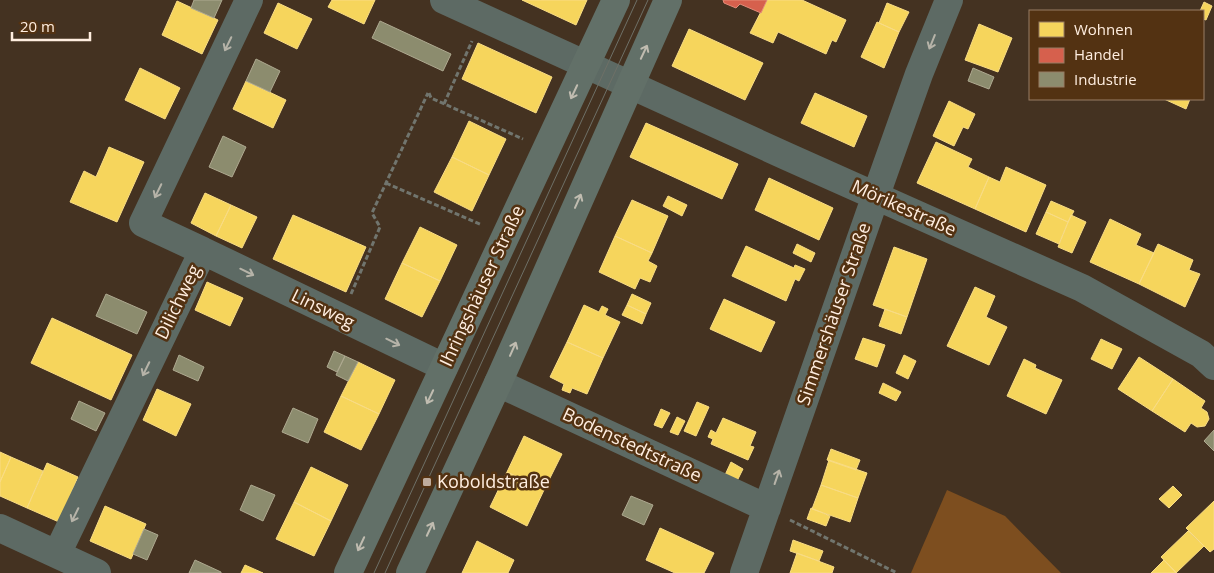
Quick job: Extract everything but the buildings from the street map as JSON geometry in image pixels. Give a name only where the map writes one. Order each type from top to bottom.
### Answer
[{"type":"main road","name":"Ihringshäuser Straße","points":[[348,573],[616,0]]},
{"type":"main road","points":[[410,573],[498,383],[629,84],[668,0]]},
{"type":"street","name":"Dilichweg","points":[[57,554],[203,251],[143,223],[249,0]]},
{"type":"street","name":"Mörikestraße","points":[[444,0],[1082,288],[1201,354],[1214,366]]},
{"type":"street","name":"Simmershäuser Straße","points":[[744,573],[876,194],[919,74],[947,5]]},
{"type":"street","name":"Linsweg","points":[[203,251],[444,367]]},
{"type":"street","name":"Bodenstedtstraße","points":[[498,383],[766,508]]},
{"type":"street","points":[[0,528],[97,573]]},
{"type":"path","points":[[444,104],[482,18]]},
{"type":"path","points":[[359,298],[350,294],[380,227],[372,213],[428,93],[431,98],[547,149]]},
{"type":"path","points":[[386,183],[506,236]]},
{"type":"path","points":[[766,508],[897,573]]},
{"type":"shaded area","points":[[947,490],[1005,516],[1061,573],[911,573]]},
{"type":"tram line","points":[[374,573],[637,0]]},
{"type":"tram line","points":[[385,573],[648,0]]},
{"type":"place","name":"Koboldstraße","points":[[427,482]]}]
